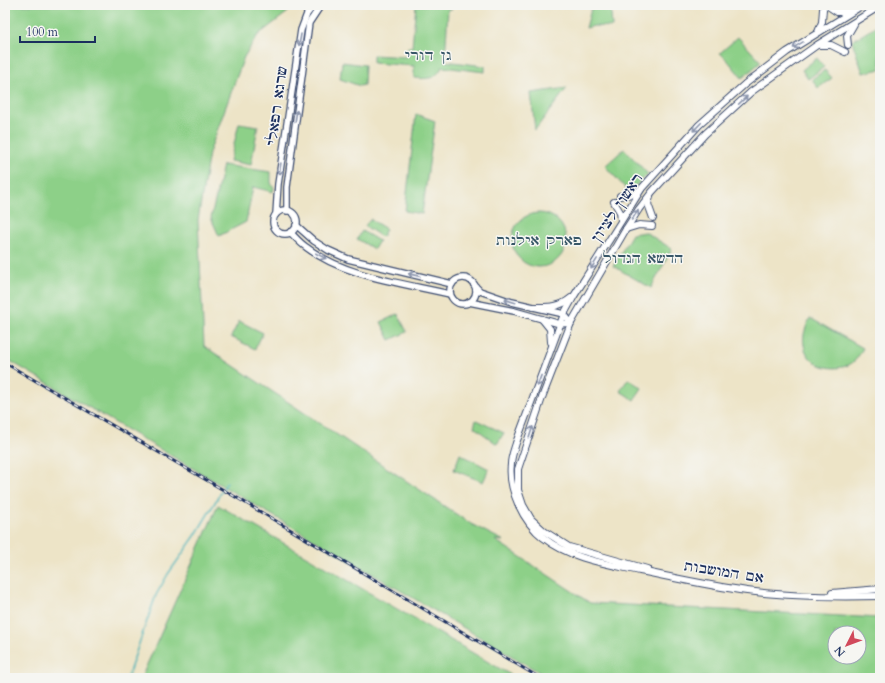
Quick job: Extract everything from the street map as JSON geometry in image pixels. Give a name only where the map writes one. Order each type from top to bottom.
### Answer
[{"type":"main road","name":"ראשון לציון","points":[[569,550],[543,538],[526,520],[518,506],[513,490],[510,464],[516,443],[564,314],[642,188],[699,125],[745,84],[788,52],[863,5]]},
{"type":"main road","name":"ראשון לציון","points":[[569,550],[544,531],[531,518],[523,505],[518,490],[518,469],[543,395],[572,323],[626,229],[652,192],[705,134],[751,92],[817,46],[880,6]]},
{"type":"main road","points":[[817,33],[826,8],[838,13],[851,12]]},
{"type":"main road","points":[[848,45],[848,33],[856,21]]},
{"type":"main road","points":[[817,46],[827,44],[837,47],[845,52]]},
{"type":"main road","points":[[620,196],[632,194],[642,188]]},
{"type":"main road","points":[[652,192],[648,204],[653,218]]},
{"type":"main road","points":[[614,202],[620,212],[621,220]]},
{"type":"main road","points":[[626,229],[639,226],[652,226]]},
{"type":"main road","points":[[534,307],[560,306],[574,296]]},
{"type":"main road","points":[[542,319],[550,329],[551,349]]},
{"type":"main road","name":"אם המושבות","points":[[569,550],[673,576],[744,589],[820,594],[880,589]]},
{"type":"main road","name":"אם המושבות","points":[[569,550],[615,566],[747,591],[827,597],[880,596]]},
{"type":"street","name":"שרגא רפאלי","points":[[276,214],[278,184],[301,30],[314,5]]},
{"type":"street","name":"שרגא רפאלי","points":[[287,211],[287,187],[309,23],[321,5]]},
{"type":"street","points":[[283,210],[287,211],[294,214],[296,217],[296,225],[290,232],[283,233],[276,230],[273,220],[276,214],[283,210]]},
{"type":"street","points":[[296,225],[314,241],[328,250],[348,259],[452,284]]},
{"type":"street","points":[[290,232],[305,247],[319,256],[359,274],[450,294],[458,303],[462,304],[469,302],[510,310],[560,324],[572,323]]},
{"type":"street","points":[[450,294],[452,284],[457,279],[464,278],[480,291],[564,314],[572,323]]},
{"type":"street","points":[[469,302],[474,296],[474,285]]},
{"type":"green space","points":[[5,5],[295,5],[258,35],[244,57],[209,153],[198,220],[204,346],[471,524],[504,541],[495,540],[590,603],[880,618],[880,678],[549,678],[5,358]]},
{"type":"green space","name":"גן דורי","points":[[416,5],[449,5],[452,9],[448,9],[445,61],[485,66],[485,72],[442,67],[437,74],[430,78],[414,78],[414,66],[373,63],[373,55],[407,57],[408,47],[412,47]]},
{"type":"green space","points":[[594,5],[606,5],[611,13],[612,27],[594,26],[586,28],[591,9]]},
{"type":"green space","points":[[880,24],[880,69],[863,73],[852,41]]},
{"type":"green space","points":[[738,37],[761,62],[742,78],[720,53]]},
{"type":"green space","points":[[817,58],[824,67],[808,79],[802,70]]},
{"type":"green space","points":[[342,62],[365,65],[364,85],[360,86],[340,79]]},
{"type":"green space","points":[[825,70],[832,78],[818,88],[812,79]]},
{"type":"green space","points":[[567,88],[535,130],[531,93]]},
{"type":"green space","points":[[416,114],[435,121],[422,214],[405,211]]},
{"type":"green space","points":[[239,123],[258,126],[251,165],[230,161]]},
{"type":"green space","points":[[624,149],[648,174],[629,192],[605,166]]},
{"type":"green space","points":[[223,165],[271,172],[271,183],[274,188],[273,192],[253,187],[246,222],[219,236],[211,218]]},
{"type":"green space","name":"פארק אילנות","points":[[534,213],[544,213],[554,217],[562,225],[566,235],[566,245],[562,255],[554,263],[544,267],[534,267],[524,263],[516,255],[512,245],[512,235],[516,225],[524,217]]},
{"type":"green space","points":[[370,219],[386,229],[382,237],[365,226]]},
{"type":"green space","points":[[362,231],[379,241],[374,249],[357,239]]},
{"type":"green space","name":"הדשא הגדול","points":[[645,232],[672,249],[651,288],[613,266],[632,234]]},
{"type":"green space","points":[[398,314],[407,332],[390,340],[381,322]]},
{"type":"green space","points":[[810,318],[863,348],[852,363],[838,368],[830,368],[816,363],[810,358],[806,352],[804,338]]},
{"type":"green space","points":[[239,321],[263,333],[255,349],[231,337]]},
{"type":"green space","points":[[628,379],[642,388],[634,400],[620,391]]},
{"type":"green space","points":[[476,420],[504,433],[497,444],[474,427]]},
{"type":"green space","points":[[460,454],[489,469],[483,482],[454,470]]},
{"type":"green space","points":[[218,505],[516,678],[141,678]]},
{"type":"waterway","points":[[127,678],[156,595],[168,574],[195,536],[227,482]]},
{"type":"railway","points":[[5,363],[239,499],[540,678]]}]
